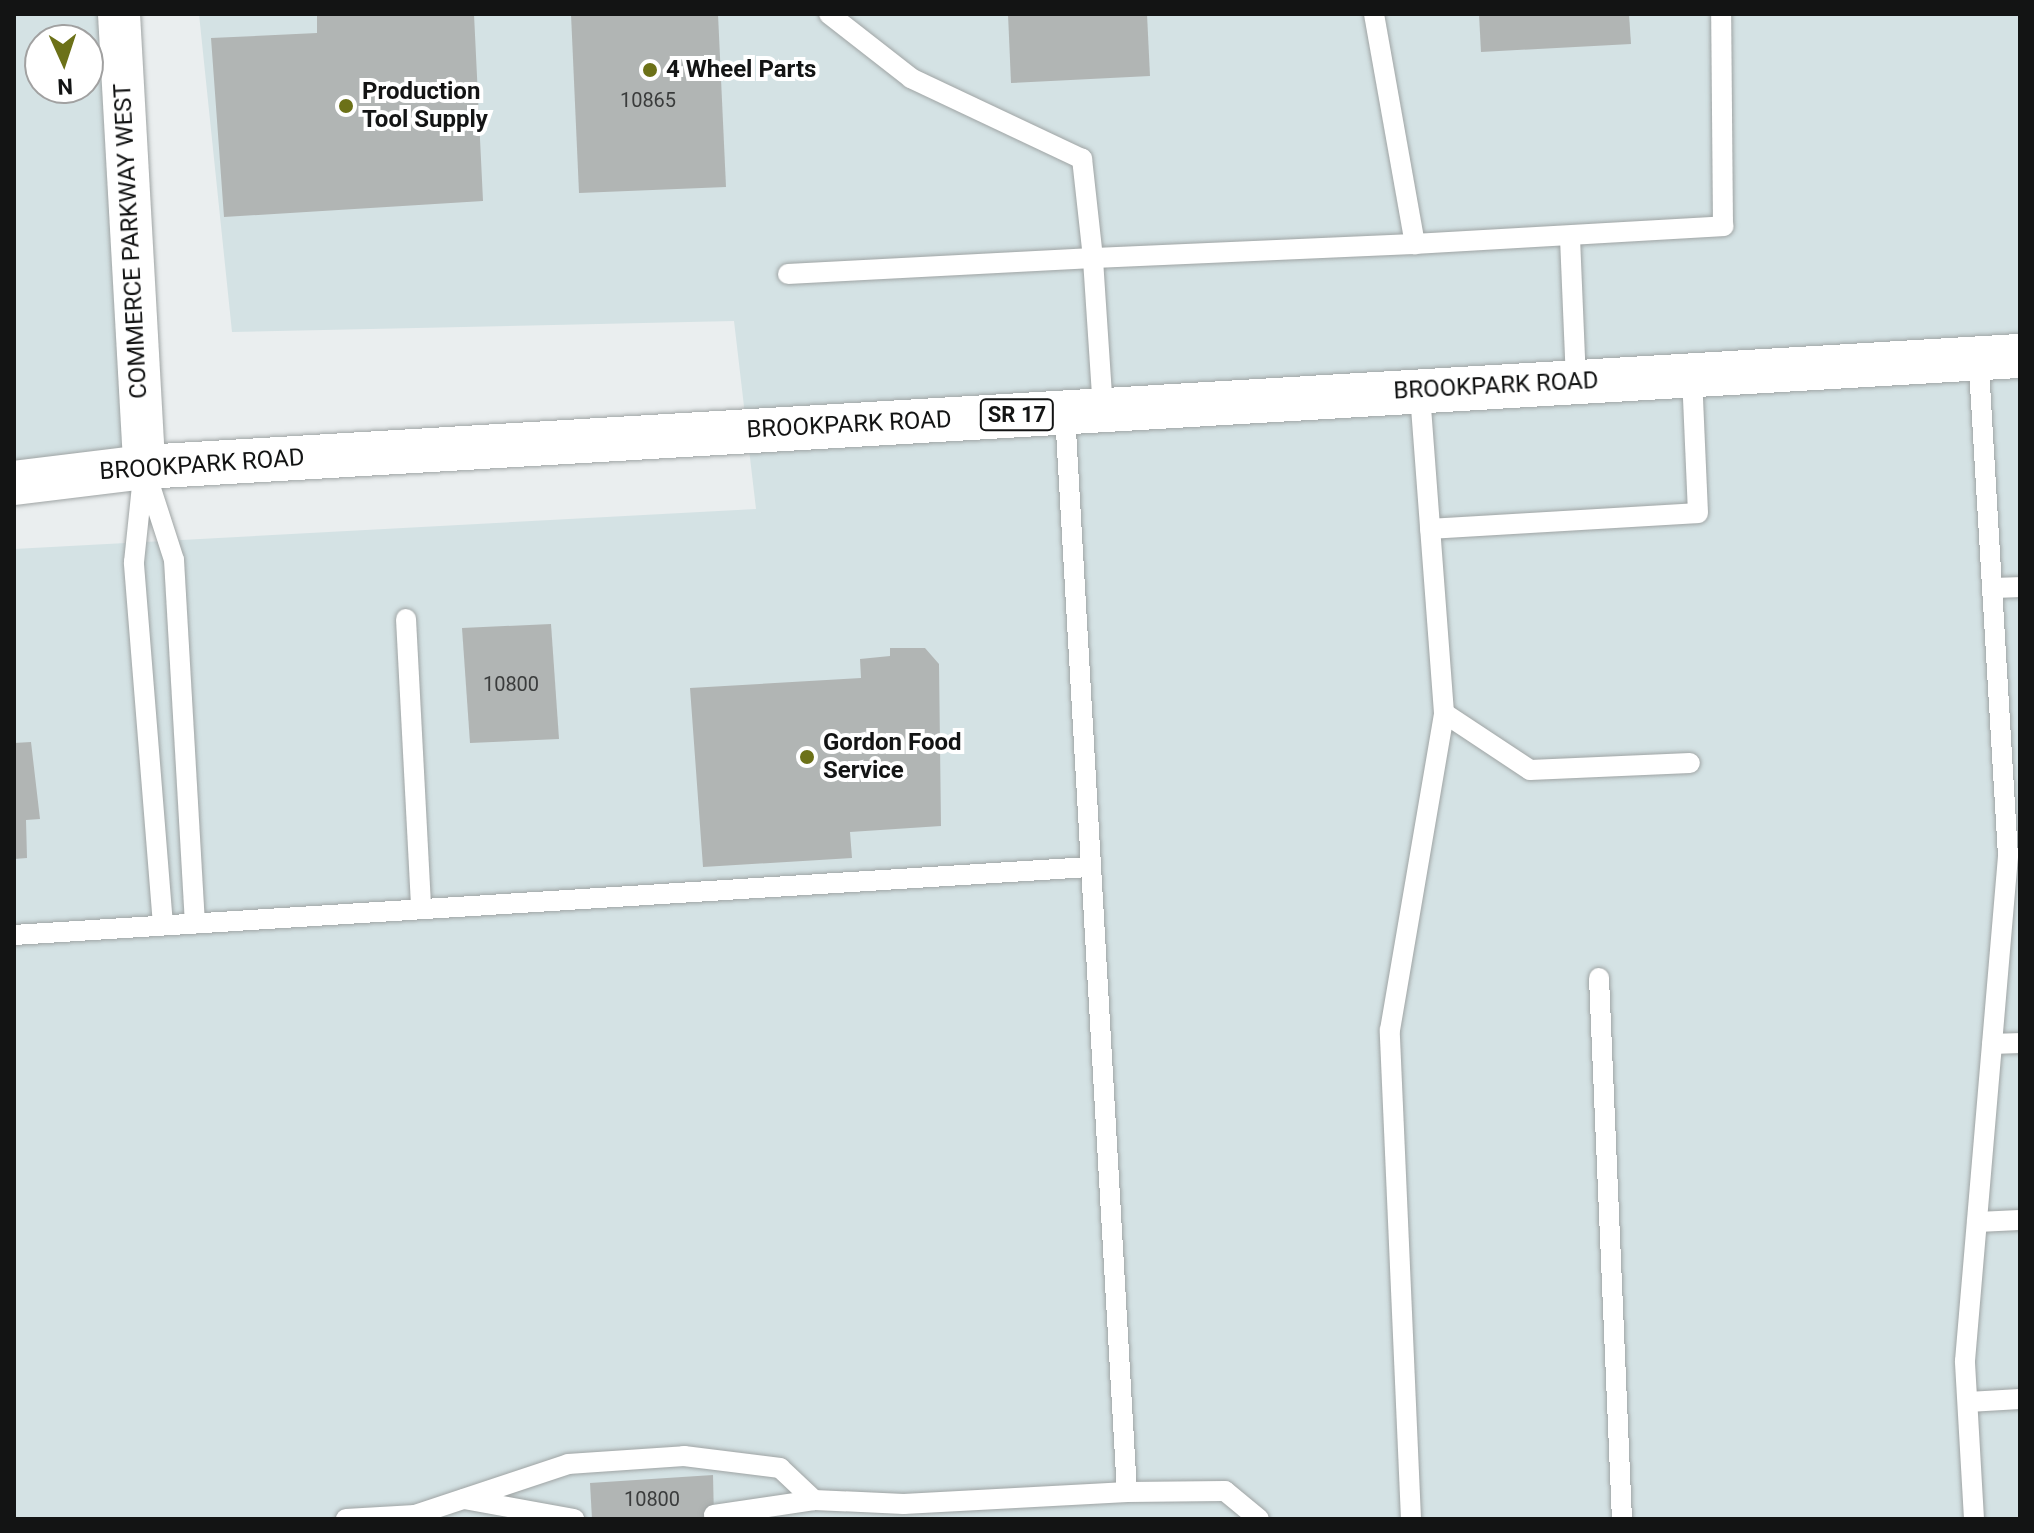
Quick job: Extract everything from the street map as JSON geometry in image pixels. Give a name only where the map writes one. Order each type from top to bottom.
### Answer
[{"type":"main road","name":"BROOKPARK ROAD","points":[[14,483],[144,467],[1999,357]]},
{"type":"street","name":"COMMERCE PARKWAY WEST","points":[[119,14],[144,467]]},
{"type":"lane","points":[[829,14],[911,78],[1082,159],[1093,258],[1084,411],[1090,867],[1127,1492]]},
{"type":"lane","points":[[1374,14],[1415,244]]},
{"type":"lane","points":[[788,274],[1570,238],[1723,226],[1721,14]]},
{"type":"lane","points":[[1570,238],[1576,382]]},
{"type":"lane","points":[[1974,1519],[1968,1402],[1977,1222],[1992,1044],[2014,856],[1996,588],[1999,357]]},
{"type":"lane","points":[[1430,529],[1698,513],[1692,375]]},
{"type":"lane","points":[[1411,1519],[1390,1030],[1444,713],[1420,391]]},
{"type":"lane","points":[[144,467],[174,560],[195,923]]},
{"type":"lane","points":[[144,467],[134,562],[163,925]]},
{"type":"lane","points":[[1996,588],[2020,587]]},
{"type":"lane","points":[[406,619],[421,909]]},
{"type":"lane","points":[[1444,713],[1530,770],[1690,763]]},
{"type":"lane","points":[[14,935],[1090,867]]},
{"type":"lane","points":[[1599,978],[1622,1519]]},
{"type":"lane","points":[[1992,1044],[2020,1043]]},
{"type":"lane","points":[[1977,1222],[2020,1220]]},
{"type":"lane","points":[[1968,1402],[2020,1399]]},
{"type":"lane","points":[[346,1519],[415,1515],[568,1464],[684,1456],[780,1468],[814,1500]]},
{"type":"lane","points":[[714,1515],[814,1500],[904,1504],[1127,1492],[1225,1491],[1259,1519]]},
{"type":"lane","points":[[460,1498],[574,1519]]},
{"type":"shaded area","points":[[14,14],[121,14],[144,467],[14,472]]},
{"type":"shaded area","points":[[199,14],[2020,14],[2020,1519],[14,1519],[14,549],[756,509],[734,321],[232,332]]},
{"type":"building","points":[[317,14],[474,14],[483,201],[224,217],[211,38],[317,33]]},
{"type":"building","points":[[571,14],[718,14],[726,187],[579,193]]},
{"type":"building","points":[[1008,14],[1147,14],[1150,76],[1011,83]]},
{"type":"building","points":[[1479,14],[1629,14],[1631,44],[1481,52]]},
{"type":"building","points":[[551,624],[559,739],[470,743],[462,628]]},
{"type":"building","points":[[890,648],[925,648],[939,664],[941,826],[850,832],[852,858],[703,867],[690,688],[861,678],[860,659],[890,656]]},
{"type":"building","points":[[31,742],[40,819],[26,820],[27,858],[14,859],[14,743]]},
{"type":"building","points":[[713,1475],[714,1519],[592,1519],[590,1483]]},
{"type":"place","name":"4 Wheel Parts","points":[[650,70]]},
{"type":"place","name":"Production Tool Supply","points":[[346,106]]},
{"type":"place","name":"Gordon Food Service","points":[[807,757]]}]
